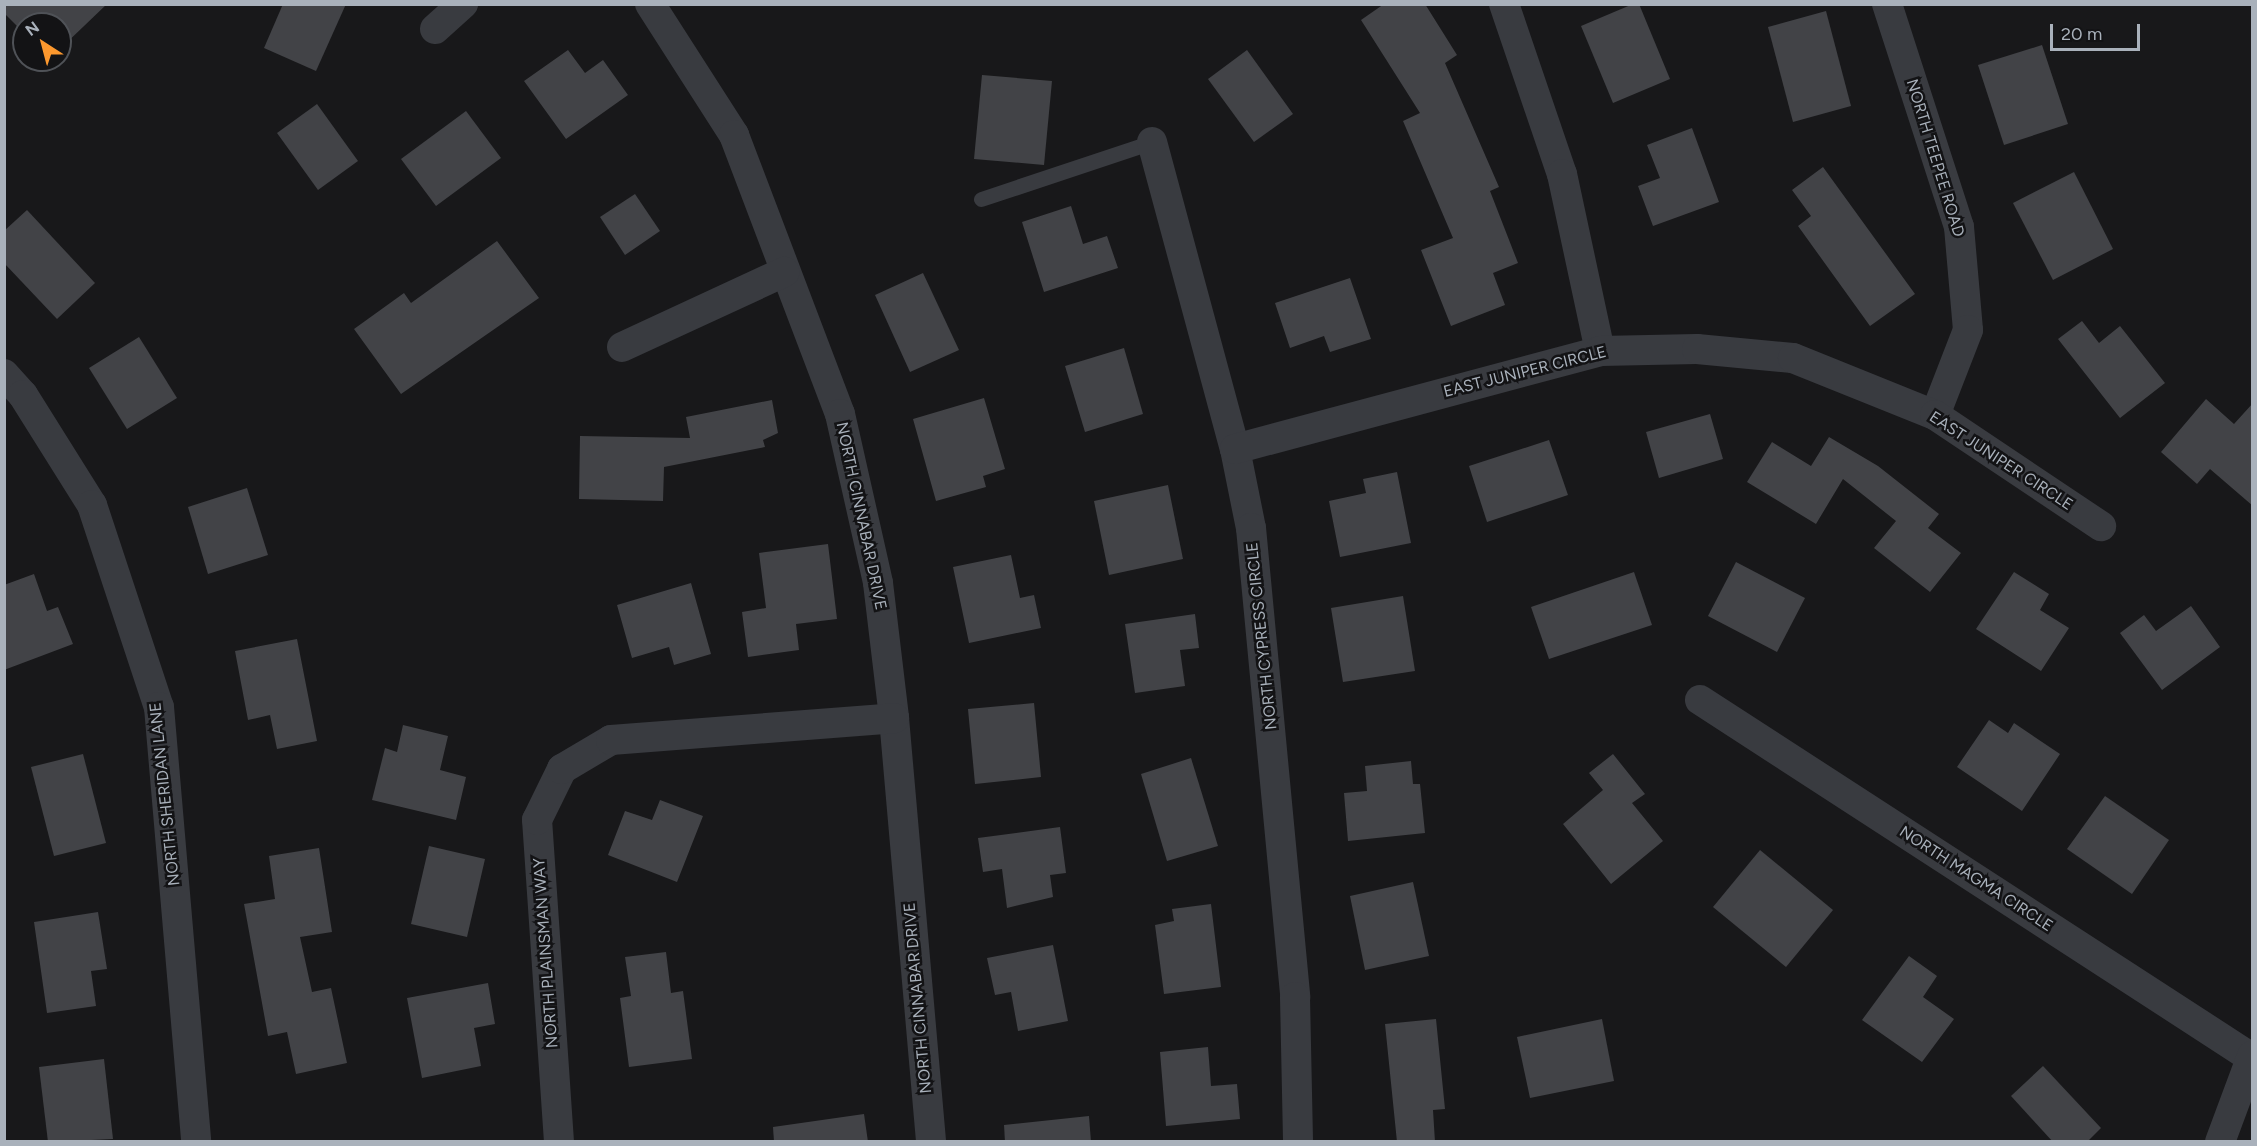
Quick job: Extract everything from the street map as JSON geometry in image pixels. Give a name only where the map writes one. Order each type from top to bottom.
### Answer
[{"type":"street","points":[[435,29],[463,4]]},
{"type":"street","name":"NORTH CINNABAR DRIVE","points":[[650,4],[734,135],[784,272],[840,414],[878,583],[894,718],[931,1142]]},
{"type":"street","points":[[1504,4],[1562,174],[1600,351]]},
{"type":"street","name":"NORTH TEEPEE ROAD","points":[[1887,4],[1959,226],[1968,330],[1935,415]]},
{"type":"street","name":"NORTH CYPRESS CIRCLE","points":[[1152,142],[1236,449],[1251,528],[1290,939],[1298,1142]]},
{"type":"street","points":[[622,346],[784,272]]},
{"type":"street","name":"EAST JUNIPER CIRCLE","points":[[1236,449],[1600,351],[1697,349],[1793,358],[1935,415],[2101,526]]},
{"type":"street","name":"NORTH SHERIDAN LANE","points":[[4,374],[23,395],[92,505],[159,707],[196,1142]]},
{"type":"street","name":"NORTH MAGMA CIRCLE","points":[[1700,700],[2252,1057]]},
{"type":"street","name":"NORTH PLAINSMAN WAY","points":[[559,1142],[537,820],[562,770],[611,740],[894,718]]},
{"type":"street","points":[[2220,1142],[2252,1057]]},
{"type":"lane","points":[[981,199],[1152,142]]},
{"type":"building","points":[[4,4],[107,4],[72,38],[72,12],[12,12],[12,21],[4,13]]},
{"type":"building","points":[[283,4],[346,4],[316,71],[264,48]]},
{"type":"building","points":[[1384,4],[1425,4],[1457,55],[1445,63],[1499,187],[1490,191],[1518,263],[1493,273],[1505,305],[1451,326],[1421,250],[1453,238],[1403,121],[1420,113],[1361,20]]},
{"type":"building","points":[[1633,4],[1639,4],[1670,79],[1613,103],[1581,26]]},
{"type":"building","points":[[1826,11],[1851,106],[1793,122],[1768,27]]},
{"type":"building","points":[[2042,45],[2068,124],[2004,145],[1978,65]]},
{"type":"building","points":[[568,50],[585,73],[603,60],[628,95],[566,139],[524,81]]},
{"type":"building","points":[[1247,50],[1293,114],[1254,142],[1208,79]]},
{"type":"building","points":[[982,75],[1052,81],[1044,165],[974,159]]},
{"type":"building","points":[[317,104],[358,161],[318,190],[277,133]]},
{"type":"building","points":[[466,111],[501,158],[436,206],[401,159]]},
{"type":"building","points":[[1692,128],[1719,202],[1653,226],[1638,186],[1660,178],[1647,145]]},
{"type":"building","points":[[1823,167],[1915,294],[1870,326],[1798,226],[1811,216],[1792,190]]},
{"type":"building","points":[[2074,172],[2113,249],[2053,280],[2013,203]]},
{"type":"building","points":[[635,194],[660,231],[625,255],[600,217]]},
{"type":"building","points":[[1071,206],[1083,244],[1107,236],[1118,268],[1044,292],[1022,222]]},
{"type":"building","points":[[27,210],[95,283],[57,319],[4,263],[4,231]]},
{"type":"building","points":[[497,241],[539,298],[401,394],[354,329],[404,293],[411,303]]},
{"type":"building","points":[[923,273],[959,350],[910,372],[875,295]]},
{"type":"building","points":[[1350,278],[1371,339],[1330,352],[1324,336],[1290,348],[1275,303]]},
{"type":"building","points":[[2082,321],[2099,343],[2120,326],[2165,383],[2120,418],[2058,339]]},
{"type":"building","points":[[139,337],[177,398],[127,429],[89,368]]},
{"type":"building","points":[[1124,348],[1143,414],[1085,432],[1065,366]]},
{"type":"building","points":[[984,398],[1005,469],[983,476],[986,487],[936,501],[913,419]]},
{"type":"building","points":[[2206,399],[2234,424],[2253,403],[2253,506],[2210,469],[2197,484],[2161,452]]},
{"type":"building","points":[[772,400],[778,433],[763,440],[765,447],[664,467],[663,501],[579,499],[580,436],[690,438],[686,417]]},
{"type":"building","points":[[1710,414],[1723,459],[1659,478],[1646,432]]},
{"type":"building","points":[[1829,437],[1878,466],[1939,514],[1928,528],[1961,553],[1930,592],[1874,548],[1896,521],[1843,479],[1816,524],[1747,482],[1772,442],[1811,466]]},
{"type":"building","points":[[1549,440],[1568,495],[1487,522],[1469,466]]},
{"type":"building","points":[[1397,472],[1411,543],[1340,557],[1329,501],[1366,493],[1363,479]]},
{"type":"building","points":[[1168,485],[1183,559],[1109,575],[1094,501]]},
{"type":"building","points":[[247,488],[268,555],[208,574],[188,507]]},
{"type":"building","points":[[828,544],[837,619],[796,624],[799,650],[748,657],[742,612],[766,608],[759,553]]},
{"type":"building","points":[[1011,555],[1020,598],[1034,595],[1041,628],[969,643],[953,567]]},
{"type":"building","points":[[1736,562],[1805,598],[1777,652],[1708,616]]},
{"type":"building","points":[[1634,572],[1652,625],[1549,659],[1531,607]]},
{"type":"building","points":[[2014,572],[2049,594],[2040,610],[2069,628],[2041,671],[1976,629]]},
{"type":"building","points":[[34,574],[47,611],[58,607],[73,644],[4,670],[4,585]]},
{"type":"building","points":[[691,583],[711,654],[674,665],[669,647],[632,658],[617,605]]},
{"type":"building","points":[[1403,596],[1415,671],[1343,682],[1331,608]]},
{"type":"building","points":[[2191,606],[2220,647],[2162,690],[2120,633],[2144,615],[2156,631]]},
{"type":"building","points":[[1195,614],[1199,648],[1180,650],[1185,686],[1135,693],[1125,624]]},
{"type":"building","points":[[297,639],[317,741],[277,749],[270,715],[248,720],[235,651]]},
{"type":"building","points":[[1034,703],[1041,777],[975,784],[968,709]]},
{"type":"building","points":[[1989,720],[2008,733],[2014,723],[2060,754],[2022,811],[1957,767]]},
{"type":"building","points":[[403,725],[448,736],[440,770],[466,777],[456,820],[372,800],[385,748],[397,752]]},
{"type":"building","points":[[83,754],[106,843],[54,856],[31,767]]},
{"type":"building","points":[[1613,754],[1645,794],[1632,803],[1663,841],[1611,884],[1563,824],[1603,790],[1589,773]]},
{"type":"building","points":[[1191,758],[1218,846],[1167,861],[1141,774]]},
{"type":"building","points":[[1411,761],[1413,784],[1420,784],[1425,833],[1348,841],[1344,793],[1367,791],[1365,766]]},
{"type":"building","points":[[2105,796],[2169,840],[2132,894],[2067,849]]},
{"type":"building","points":[[660,800],[703,816],[677,882],[608,855],[625,811],[652,820]]},
{"type":"building","points":[[1060,827],[1066,873],[1050,875],[1053,897],[1007,908],[1002,869],[983,872],[978,838]]},
{"type":"building","points":[[429,846],[485,859],[467,937],[411,924]]},
{"type":"building","points":[[319,848],[332,932],[300,937],[312,992],[331,988],[347,1063],[296,1074],[287,1032],[268,1036],[244,904],[275,899],[269,856]]},
{"type":"building","points":[[1760,850],[1833,910],[1786,967],[1713,907]]},
{"type":"building","points":[[1413,882],[1429,956],[1365,970],[1350,896]]},
{"type":"building","points":[[1211,904],[1221,987],[1164,994],[1155,925],[1174,921],[1172,909]]},
{"type":"building","points":[[98,912],[107,969],[91,971],[96,1006],[47,1013],[34,922]]},
{"type":"building","points":[[1053,945],[1068,1021],[1018,1031],[1011,992],[995,995],[987,958]]},
{"type":"building","points":[[666,952],[671,993],[683,991],[692,1059],[629,1067],[620,998],[631,996],[625,957]]},
{"type":"building","points":[[1909,956],[1937,976],[1923,997],[1954,1019],[1922,1062],[1862,1020]]},
{"type":"building","points":[[488,983],[495,1024],[474,1028],[481,1066],[422,1078],[407,998]]},
{"type":"building","points":[[1436,1019],[1445,1109],[1433,1110],[1435,1142],[1397,1142],[1385,1024]]},
{"type":"building","points":[[1602,1019],[1614,1081],[1530,1098],[1517,1037]]},
{"type":"building","points":[[1208,1047],[1211,1086],[1237,1084],[1240,1119],[1166,1126],[1160,1052]]},
{"type":"building","points":[[104,1059],[113,1139],[48,1142],[39,1067]]},
{"type":"building","points":[[2043,1066],[2101,1128],[2087,1142],[2053,1142],[2011,1096]]},
{"type":"building","points":[[864,1114],[868,1142],[774,1142],[773,1127]]},
{"type":"building","points":[[1089,1116],[1091,1142],[1005,1142],[1004,1125]]}]
